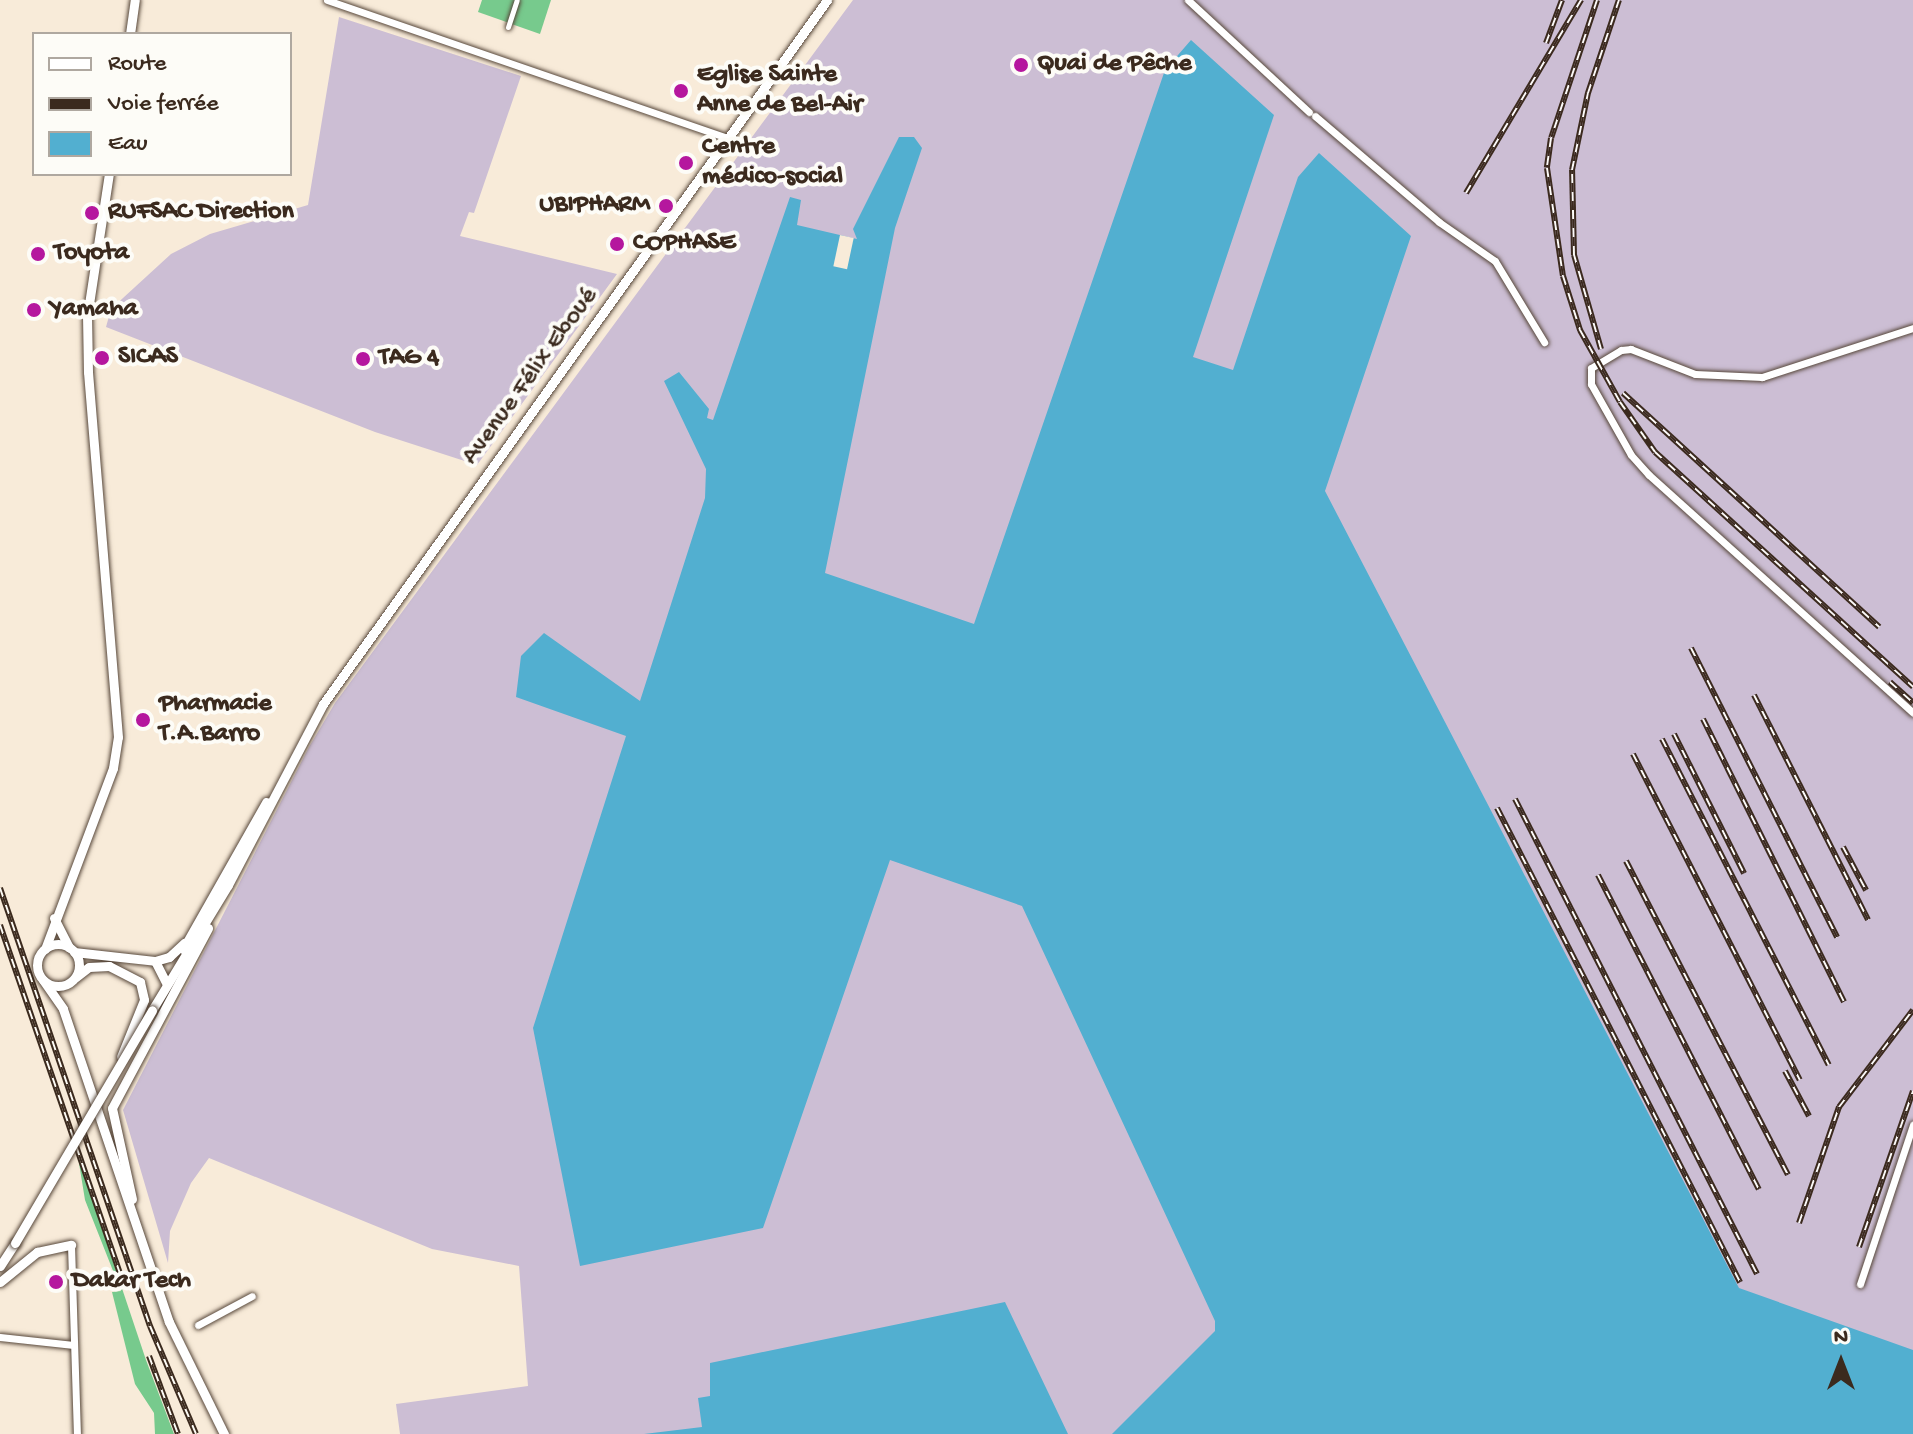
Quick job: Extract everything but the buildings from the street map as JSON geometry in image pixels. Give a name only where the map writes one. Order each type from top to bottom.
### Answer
[{"type":"street","points":[[130,32],[135,0]]},
{"type":"street","points":[[327,0],[732,139]]},
{"type":"street","points":[[508,27],[517,0]]},
{"type":"street","points":[[1188,0],[1312,114],[1439,222],[1495,261],[1544,342]]},
{"type":"street","name":"Avenue Félix Eboué","points":[[169,979],[186,941],[332,692],[732,139],[824,1]]},
{"type":"street","points":[[109,176],[87,317],[88,372],[118,737],[113,768],[37,964],[43,980],[63,1009],[97,1116],[181,1352],[224,1434]]},
{"type":"street","points":[[1913,328],[1762,377],[1695,374],[1631,349],[1621,350],[1591,368],[1591,384],[1631,455],[1649,475],[1913,713]]},
{"type":"street","name":"Avenue Félix Eboué","points":[[15,1243],[146,1010],[228,885],[278,785]]},
{"type":"street","points":[[97,1116],[112,1108],[228,885]]},
{"type":"street","points":[[54,918],[79,962],[63,1009]]},
{"type":"street","points":[[45,949],[153,961],[169,957],[186,941]]},
{"type":"street","points":[[153,961],[169,979]]},
{"type":"street","points":[[138,979],[153,961]]},
{"type":"street","points":[[43,980],[57,986],[101,966],[138,979]]},
{"type":"street","points":[[138,979],[146,1010]]},
{"type":"street","points":[[112,1108],[137,1227]]},
{"type":"street","points":[[1860,1284],[1913,1125]]},
{"type":"street","points":[[0,1257],[15,1243]]},
{"type":"street","points":[[0,1266],[15,1243]]},
{"type":"street","points":[[0,1282],[37,1252],[71,1245],[77,1434]]},
{"type":"street","points":[[198,1325],[252,1296]]},
{"type":"street","points":[[0,1337],[74,1345]]},
{"type":"shaded area","points":[[853,0],[1913,0],[1913,1434],[400,1434],[396,1404],[528,1386],[519,1266],[432,1249],[209,1158],[191,1183],[170,1231],[168,1263],[123,1110],[309,747],[335,703]]},
{"type":"shaded area","points":[[339,17],[521,76],[474,213],[469,212],[460,236],[617,274],[477,465],[375,432],[106,327],[111,309],[171,254],[210,234],[308,205]]},
{"type":"green space","points":[[482,0],[551,0],[540,34],[478,12]]},
{"type":"green space","points":[[78,1157],[174,1434],[155,1434],[154,1413],[135,1384],[112,1292],[121,1291],[85,1200]]},
{"type":"water","points":[[1191,40],[1274,115],[1193,357],[1233,370],[1298,177],[1319,153],[1411,236],[1325,491],[1739,1288],[1913,1350],[1913,1434],[1112,1434],[1215,1331],[1215,1321],[1022,906],[890,860],[763,1228],[580,1266],[533,1028],[626,736],[516,697],[521,656],[544,633],[640,701],[705,498],[706,469],[664,381],[679,372],[709,409],[707,418],[713,420],[790,197],[801,200],[797,225],[857,239],[853,229],[899,137],[914,137],[922,148],[895,228],[825,573],[974,624],[1165,70]]},
{"type":"water","points":[[1005,1302],[1068,1434],[644,1434],[702,1427],[698,1398],[710,1396],[710,1363]]},
{"type":"pier","points":[[840,235],[854,238],[847,269],[833,266]]},
{"type":"railway","points":[[1546,43],[1562,0]]},
{"type":"railway","points":[[1466,193],[1581,0]]},
{"type":"railway","points":[[1597,0],[1551,138],[1547,168],[1563,276],[1580,330],[1620,402],[1655,452],[1913,687]]},
{"type":"railway","points":[[1601,349],[1574,255],[1572,170],[1588,93],[1619,0]]},
{"type":"railway","points":[[1623,393],[1879,627]]},
{"type":"railway","points":[[1691,648],[1837,937]]},
{"type":"railway","points":[[1890,682],[1913,703]]},
{"type":"railway","points":[[1754,695],[1868,920]]},
{"type":"railway","points":[[1703,719],[1844,1002]]},
{"type":"railway","points":[[1674,734],[1744,873]]},
{"type":"railway","points":[[1662,739],[1829,1065]]},
{"type":"railway","points":[[1633,754],[1800,1080]]},
{"type":"railway","points":[[1515,799],[1757,1274]]},
{"type":"railway","points":[[1497,808],[1740,1282]]},
{"type":"railway","points":[[1843,847],[1866,890]]},
{"type":"railway","points":[[1626,861],[1788,1175]]},
{"type":"railway","points":[[1598,875],[1759,1189]]},
{"type":"railway","points":[[0,888],[150,1326],[196,1434]]},
{"type":"railway","points":[[0,925],[120,1273]]},
{"type":"railway","points":[[1799,1223],[1839,1107],[1913,1010]]},
{"type":"railway","points":[[1785,1071],[1809,1116]]},
{"type":"railway","points":[[1859,1247],[1913,1091]]},
{"type":"railway","points":[[149,1356],[178,1434]]},
{"type":"place","name":"Quai de Pêche","points":[[1021,65]]},
{"type":"place","name":"Eglise Sainte Anne de Bel-Air","points":[[681,91]]},
{"type":"place","name":"Centre médico-social","points":[[686,163]]},
{"type":"place","name":"UBIPHARM","points":[[666,206]]},
{"type":"place","name":"RUFSAC Direction","points":[[92,213]]},
{"type":"place","name":"COPHASE","points":[[617,244]]},
{"type":"place","name":"Toyota","points":[[38,254]]},
{"type":"place","name":"Yamaha","points":[[34,310]]},
{"type":"place","name":"SICAS","points":[[102,358]]},
{"type":"place","name":"TAG 4","points":[[363,359]]},
{"type":"place","name":"Pharmacie T.A.Barro","points":[[143,720]]},
{"type":"place","name":"Dakar Tech","points":[[56,1282]]}]
